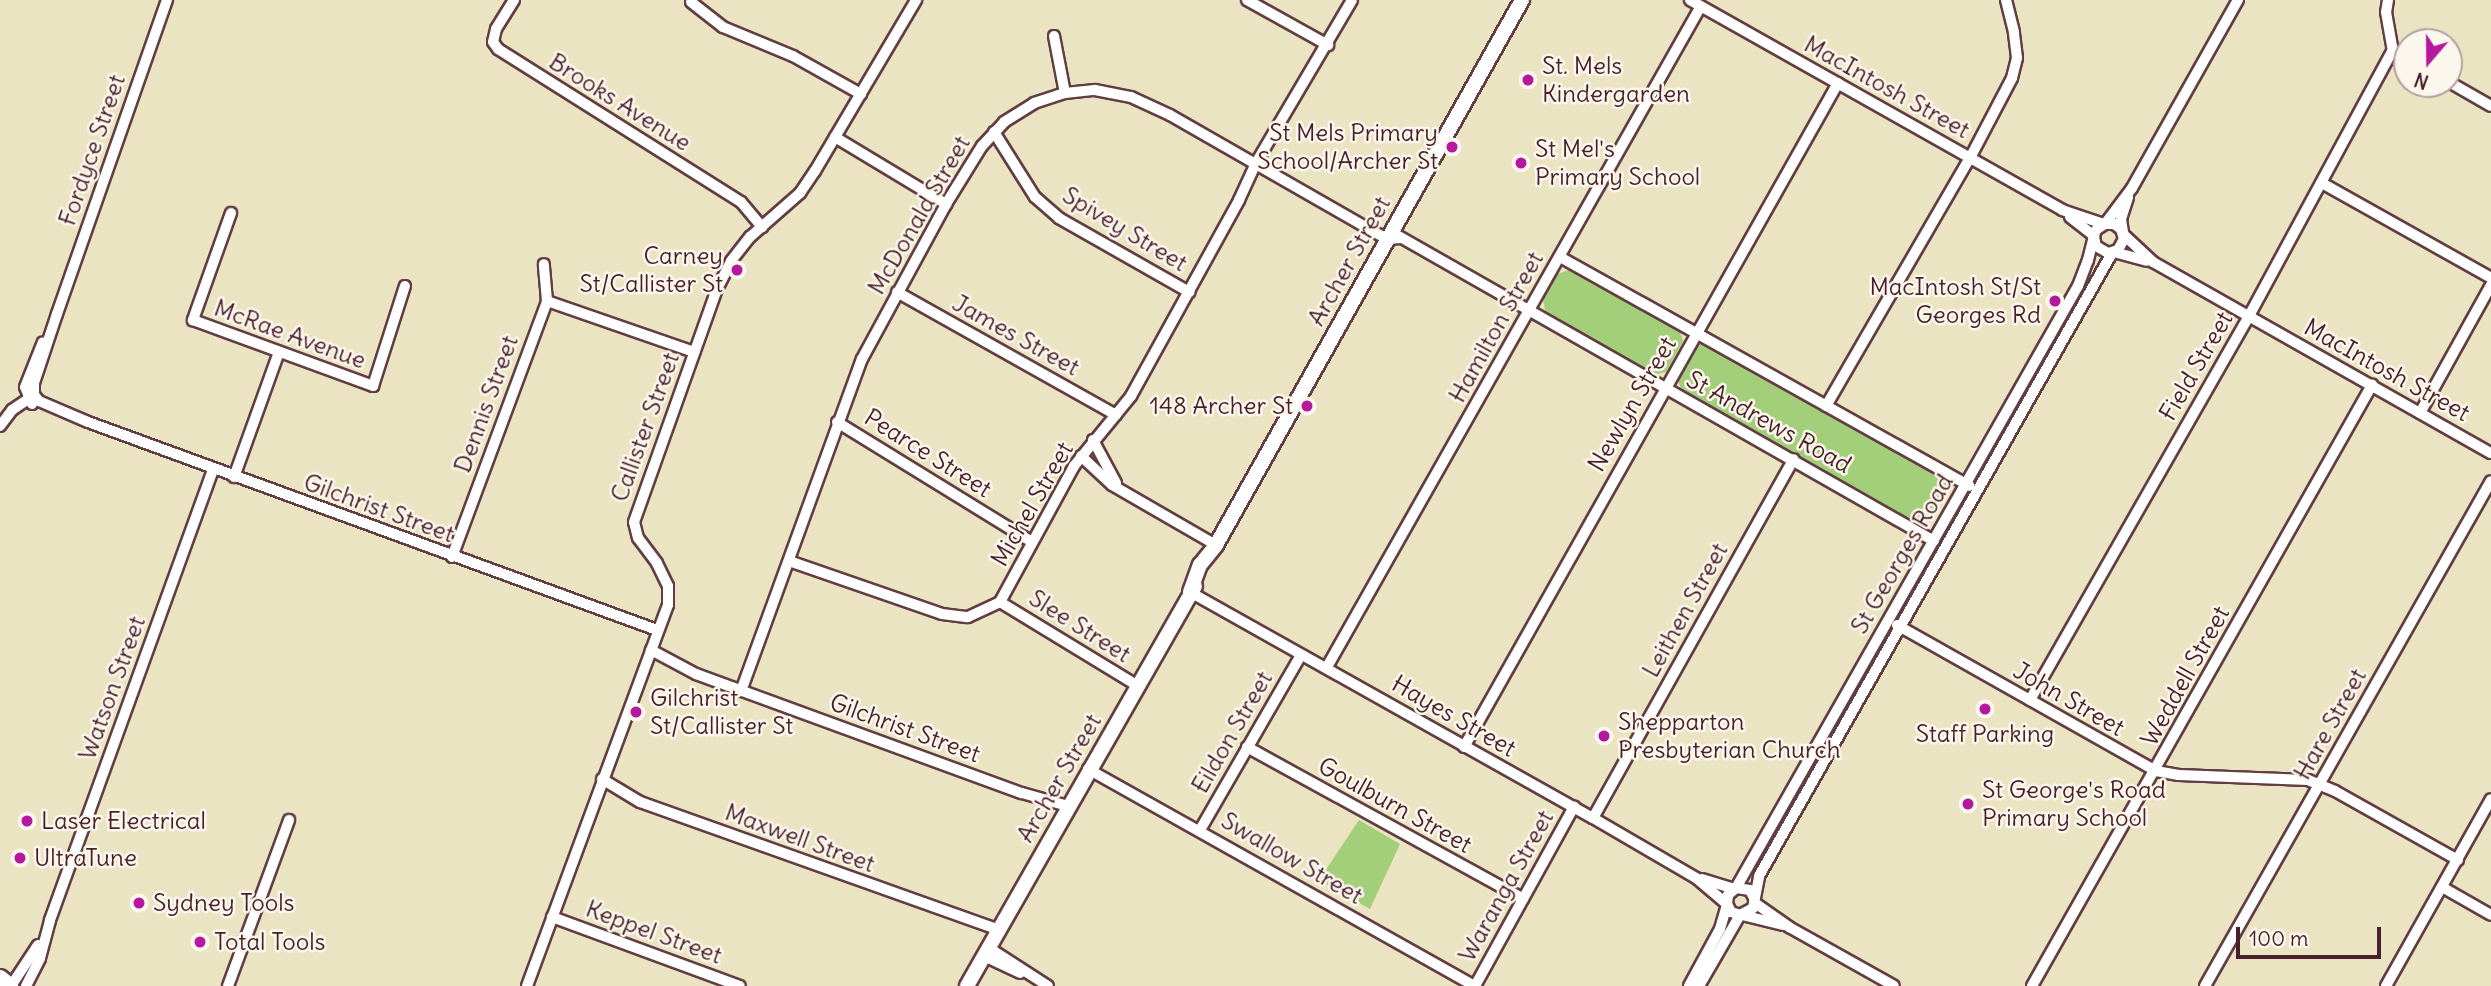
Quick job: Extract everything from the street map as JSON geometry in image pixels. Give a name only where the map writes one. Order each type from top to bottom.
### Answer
[{"type":"highway","points":[[0,978],[11,986]]},
{"type":"main road","name":"Archer Street","points":[[967,986],[1088,769],[1138,686],[1190,592],[1199,568],[1216,545],[1393,236],[1522,0]]},
{"type":"street","name":"Fordyce Street","points":[[29,396],[35,358],[57,314],[167,0]]},
{"type":"street","name":"Brooks Avenue","points":[[514,0],[496,29],[493,42],[498,49],[741,202],[762,227]]},
{"type":"street","name":"Callister Street","points":[[527,986],[668,605],[668,586],[657,563],[638,538],[634,522],[694,352],[731,261],[762,227],[800,193],[916,0]]},
{"type":"street","points":[[1247,0],[1328,45]]},
{"type":"street","name":"Michel Street","points":[[789,561],[942,614],[968,617],[1000,602],[1081,456],[1130,396],[1352,0]]},
{"type":"street","points":[[1826,406],[1970,158],[2012,78],[2017,58],[2006,0]]},
{"type":"street","points":[[2132,188],[2121,219],[2124,234],[2121,247],[2113,252],[2099,250],[2094,237],[2132,188],[2238,0]]},
{"type":"street","points":[[2388,0],[2386,12],[2393,50]]},
{"type":"street","points":[[691,2],[723,27],[793,56],[861,94]]},
{"type":"street","name":"MacIntosh Street","points":[[1695,2],[2063,210],[2104,224]]},
{"type":"street","name":"Hamilton Street","points":[[1327,667],[1530,312],[1695,2]]},
{"type":"street","points":[[1054,36],[1065,93]]},
{"type":"street","name":"Field Street","points":[[2030,700],[2249,316],[2393,50]]},
{"type":"street","name":"Newlyn Street","points":[[1464,747],[1664,387],[1838,83]]},
{"type":"street","name":"McDonald Street","points":[[741,691],[862,359],[946,204],[993,132],[1034,103],[1065,93],[1095,90],[1131,97],[1347,214],[1393,236]]},
{"type":"street","points":[[2463,90],[2491,106]]},
{"type":"street","name":"Spivey Street","points":[[993,132],[1035,197],[1059,218],[1189,292]]},
{"type":"street","points":[[835,137],[946,204]]},
{"type":"street","points":[[2322,183],[2491,278]]},
{"type":"street","name":"MacIntosh Street","points":[[2063,210],[2094,237]]},
{"type":"street","name":"McRae Avenue","points":[[231,213],[193,320],[373,386],[405,286]]},
{"type":"street","points":[[2104,224],[2118,226],[2124,234]]},
{"type":"street","name":"MacIntosh Street","points":[[2124,234],[2154,262],[2491,453]]},
{"type":"street","name":"St Andrews Road","points":[[1393,236],[1794,459],[1931,546],[1940,558]]},
{"type":"street","name":"St Georges Road","points":[[1735,888],[2078,286],[2094,237]]},
{"type":"street","name":"MacIntosh Street","points":[[2113,252],[2154,262]]},
{"type":"street","name":"St Georges Road","points":[[1755,901],[1755,888],[1763,869],[2113,252]]},
{"type":"street","name":"St Andrews Road","points":[[1560,257],[1978,491]]},
{"type":"street","name":"Dennis Street","points":[[452,557],[547,301],[544,264]]},
{"type":"street","points":[[2420,413],[2491,285]]},
{"type":"street","name":"James Street","points":[[897,292],[1116,415]]},
{"type":"street","points":[[547,301],[694,352]]},
{"type":"street","points":[[234,477],[279,352]]},
{"type":"street","points":[[2040,353],[2052,359]]},
{"type":"street","name":"Weddell Street","points":[[2032,986],[2372,385]]},
{"type":"street","points":[[0,415],[9,404],[29,396]]},
{"type":"street","points":[[0,426],[12,410],[29,396]]},
{"type":"street","name":"Gilchrist Street","points":[[29,396],[52,414],[88,422],[657,630]]},
{"type":"street","name":"Pearce Street","points":[[837,422],[1032,542]]},
{"type":"street","points":[[1093,440],[1122,491]]},
{"type":"street","points":[[1081,456],[1122,491],[1216,545]]},
{"type":"street","name":"Leithen Street","points":[[1593,818],[1794,459]]},
{"type":"street","name":"Watson Street","points":[[26,986],[40,958],[50,920],[213,469]]},
{"type":"street","name":"Hare Street","points":[[2205,986],[2491,481]]},
{"type":"street","name":"Hayes Street","points":[[1190,592],[1593,818],[1696,878],[1727,904]]},
{"type":"street","name":"Slee Street","points":[[1000,602],[1138,686]]},
{"type":"street","name":"John Street","points":[[1888,621],[2156,771],[2179,775],[2303,780],[2320,785],[2458,860]]},
{"type":"street","name":"Gilchrist Street","points":[[650,654],[696,674],[1065,811]]},
{"type":"street","name":"Eildon Street","points":[[1200,830],[1301,654]]},
{"type":"street","name":"Goulburn Street","points":[[1247,747],[1523,899]]},
{"type":"street","points":[[1811,757],[1824,763]]},
{"type":"street","name":"Swallow Street","points":[[1088,769],[1475,986]]},
{"type":"street","name":"Maxwell Street","points":[[600,784],[639,802],[947,913],[1048,986]]},
{"type":"street","points":[[2386,986],[2491,799]]},
{"type":"street","name":"Waranga Street","points":[[1475,986],[1574,807]]},
{"type":"street","points":[[228,986],[289,820]]},
{"type":"street","points":[[1767,835],[1779,842]]},
{"type":"street","points":[[1752,862],[1763,869]]},
{"type":"street","name":"Hayes Street","points":[[1696,878],[1735,888]]},
{"type":"street","points":[[2442,887],[2491,915]]},
{"type":"street","points":[[1720,940],[1728,895],[1735,888],[1746,888],[1755,901],[1789,927],[1894,986]]},
{"type":"street","points":[[1689,986],[1704,970],[1720,940],[1741,915],[1750,912],[1755,901]]},
{"type":"street","points":[[1727,904],[1731,912],[1789,927]]},
{"type":"street","name":"Keppel Street","points":[[552,917],[739,986]]},
{"type":"street","name":"Watson Street","points":[[11,986],[29,962],[50,920]]},
{"type":"green space","points":[[1572,269],[1680,332],[1683,341],[1666,372],[1653,375],[1546,314],[1543,300],[1557,274]]},
{"type":"green space","points":[[1702,342],[1946,478],[1949,482],[1924,527],[1682,391],[1677,378],[1694,346]]},
{"type":"green space","points":[[1359,820],[1400,844],[1370,909],[1319,880]]},
{"type":"place","name":"St. Mels Kindergarden","points":[[1528,80]]},
{"type":"place","name":"St Mels Primary School/Archer St","points":[[1452,147]]},
{"type":"place","name":"St Mel's Primary School","points":[[1521,163]]},
{"type":"place","name":"Carney St/Callister St","points":[[737,270]]},
{"type":"place","name":"MacIntosh St/St Georges Rd","points":[[2055,301]]},
{"type":"place","name":"148 Archer St","points":[[1307,406]]},
{"type":"place","name":"Staff Parking","points":[[1985,709]]},
{"type":"place","name":"Gilchrist St/Callister St","points":[[636,712]]},
{"type":"place","name":"Shepparton Presbyterian Church","points":[[1604,736]]},
{"type":"place","name":"St George's Road Primary School","points":[[1968,804]]},
{"type":"place","name":"Laser Electrical","points":[[27,821]]},
{"type":"place","name":"UltraTune","points":[[20,858]]},
{"type":"place","name":"Sydney Tools","points":[[139,903]]},
{"type":"place","name":"Total Tools","points":[[200,942]]}]
